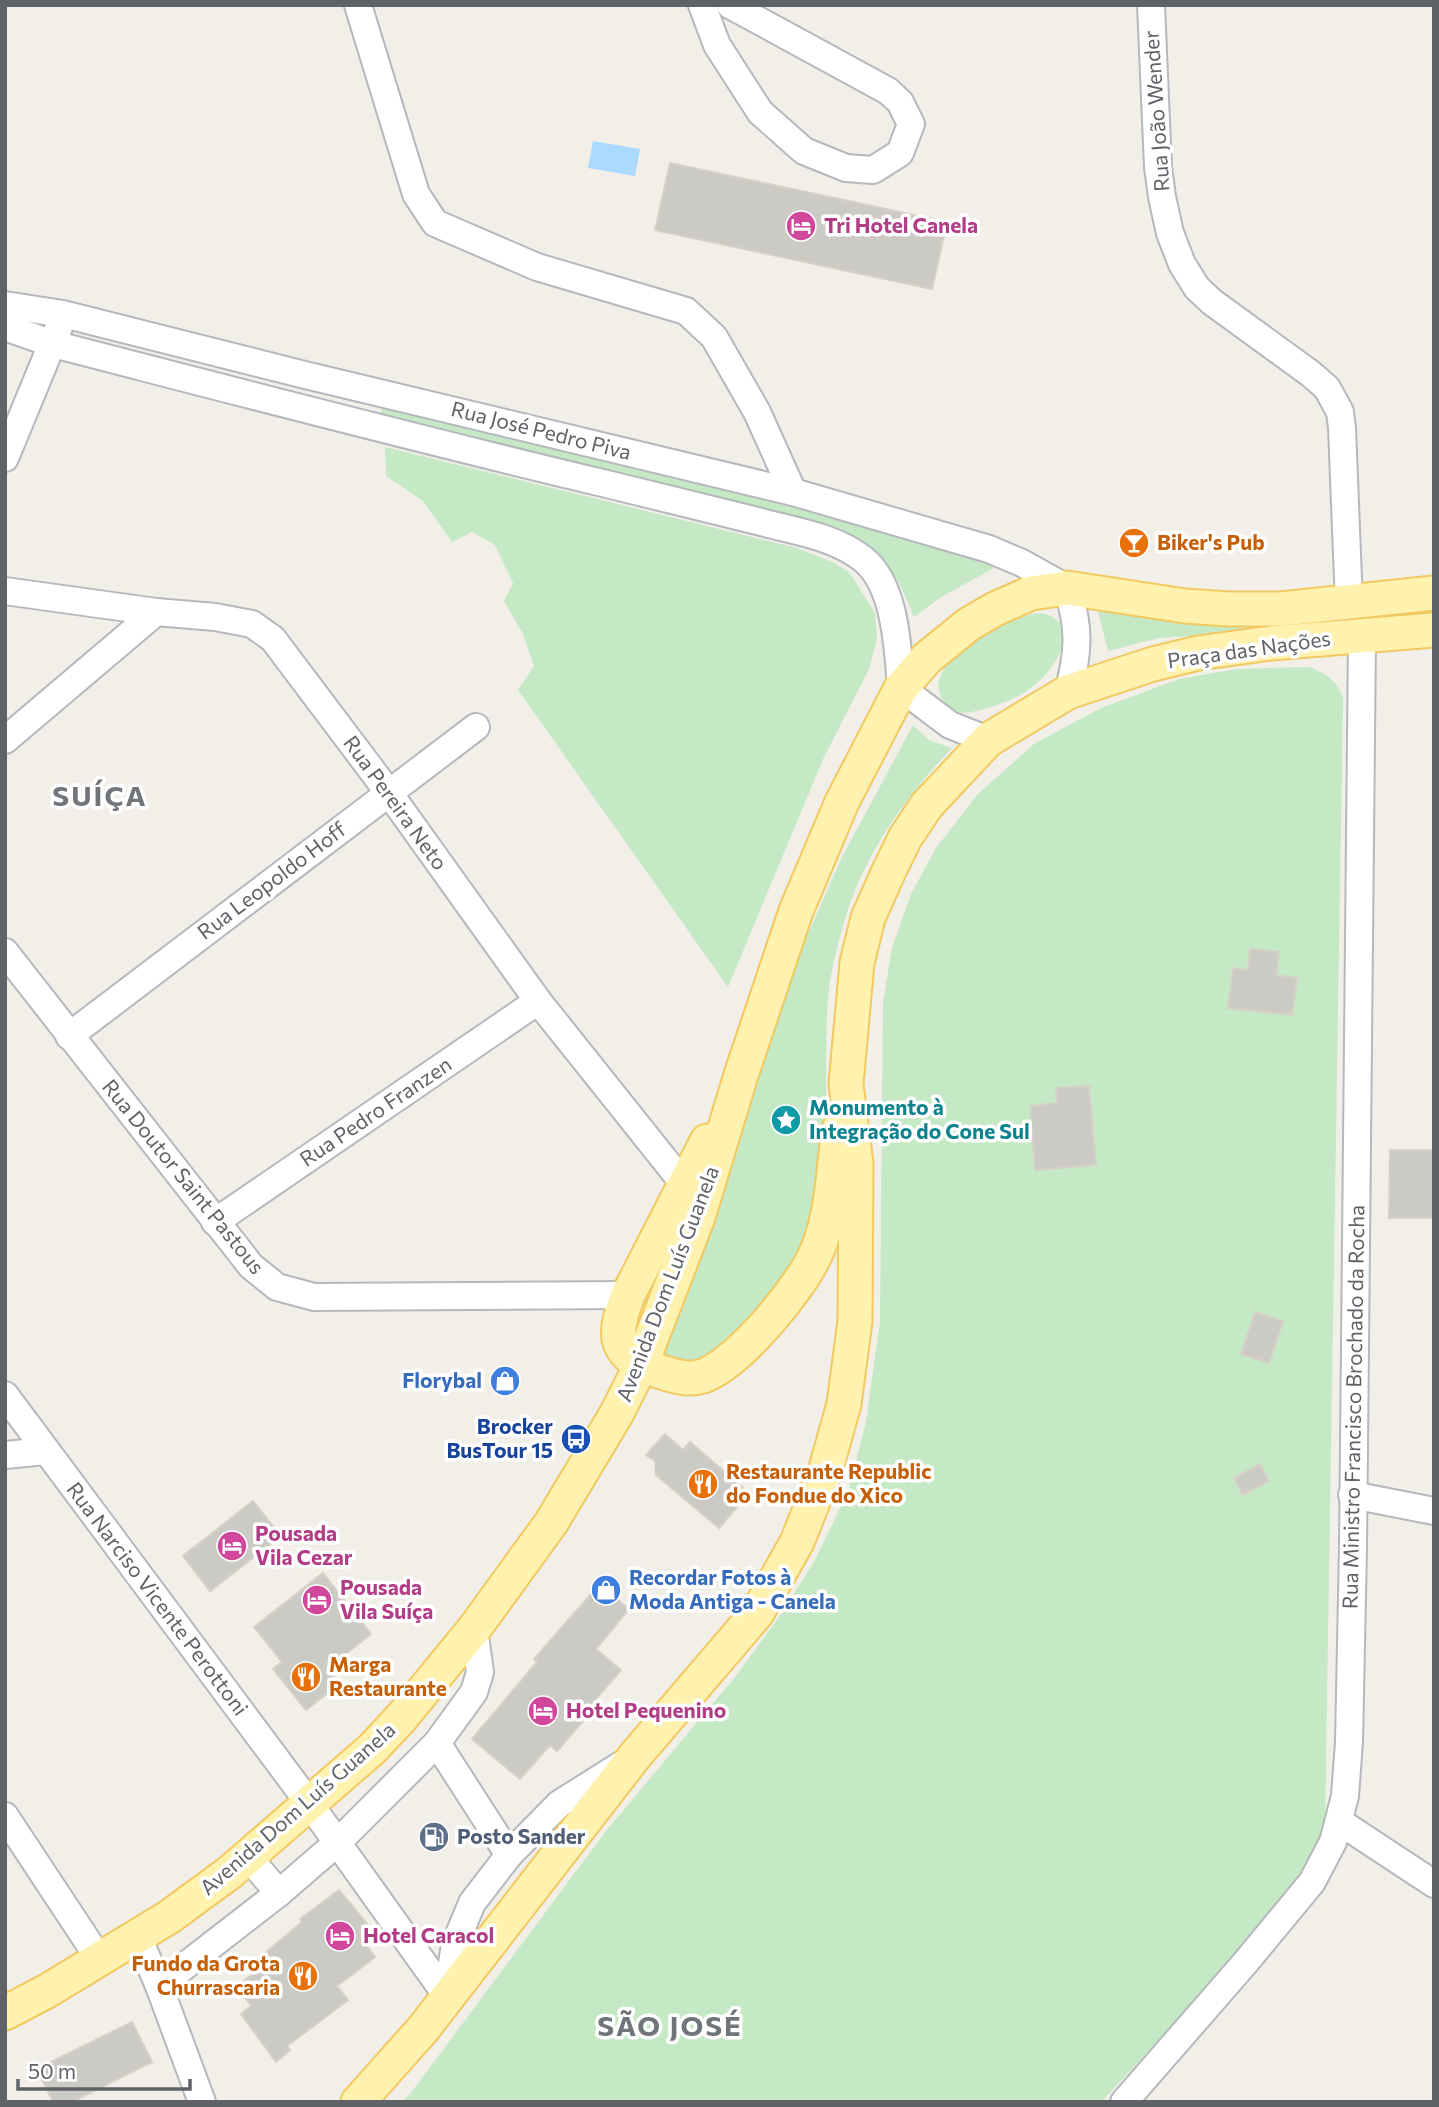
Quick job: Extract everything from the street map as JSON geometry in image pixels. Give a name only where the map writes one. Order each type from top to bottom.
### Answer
[{"type":"main road","name":"Avenida Dom Luís Guanela","points":[[5,2013],[100,1960],[194,1899],[248,1857],[372,1749],[474,1629],[551,1523],[617,1413],[641,1365],[698,1217],[796,911],[842,802],[901,688],[927,658],[969,624],[995,609],[1031,593],[1067,588],[1185,606],[1228,609],[1281,609],[1349,604],[1434,593]]},
{"type":"main road","name":"Praça das Nações","points":[[1068,692],[1153,664],[1198,653],[1271,643],[1434,630]]},
{"type":"main road","points":[[740,1080],[628,1295],[618,1322],[619,1340],[626,1355],[641,1365],[681,1378],[703,1376],[730,1358],[791,1296],[817,1252],[827,1221],[846,1084],[857,963],[868,918],[905,838],[927,805],[988,740],[1068,692]]},
{"type":"main road","points":[[358,2102],[423,2029],[634,1758],[757,1613],[797,1542],[825,1472],[844,1404],[855,1321],[856,1164],[846,1084]]},
{"type":"street","points":[[358,5],[416,194],[435,223],[537,267],[686,312],[714,337],[757,412],[793,492]]},
{"type":"street","points":[[702,5],[717,45],[760,112],[804,152],[846,168],[873,170],[900,153],[911,124],[900,102],[888,91],[730,5]]},
{"type":"street","name":"Rua João Wender","points":[[1151,5],[1158,167],[1170,233],[1182,264],[1197,288],[1212,302],[1311,374],[1327,388],[1335,400],[1342,428],[1349,604]]},
{"type":"street","name":"Rua José Pedro Piva","points":[[5,305],[63,314],[793,492],[989,549],[1022,563],[1067,588]]},
{"type":"street","points":[[5,458],[63,314]]},
{"type":"street","name":"Rua José Pedro Piva","points":[[5,327],[53,344],[479,454],[723,512],[844,546],[866,561],[880,582],[889,604],[897,641],[901,688]]},
{"type":"street","points":[[1067,588],[1075,613],[1077,632],[1077,653],[1068,692]]},
{"type":"street","name":"Rua Pereira Neto","points":[[5,591],[156,612],[215,617],[252,624],[272,639],[389,793],[538,1001],[684,1184]]},
{"type":"street","points":[[5,740],[156,612]]},
{"type":"street","name":"Rua Ministro Francisco Brochado da Rocha","points":[[1124,2102],[1297,1902],[1322,1865],[1340,1822],[1345,1796],[1349,1742],[1362,636]]},
{"type":"street","points":[[901,688],[950,725],[988,740]]},
{"type":"street","name":"Rua Leopoldo Hoff","points":[[69,1036],[476,727]]},
{"type":"street","name":"Rua Doutor Saint Pastous","points":[[5,952],[215,1222],[251,1266],[277,1286],[313,1297],[628,1295]]},
{"type":"street","name":"Rua Pedro Franzen","points":[[215,1222],[538,1001]]},
{"type":"street","name":"Rua Narciso Vicente Perottoni","points":[[5,1395],[338,1842],[447,1996]]},
{"type":"street","points":[[5,1455],[46,1451]]},
{"type":"street","points":[[1352,1495],[1434,1511]]},
{"type":"street","points":[[159,1986],[279,1893],[338,1842],[437,1743],[474,1692],[480,1672],[474,1629]]},
{"type":"street","points":[[437,1743],[509,1855]]},
{"type":"street","points":[[447,1996],[455,1944],[472,1903],[509,1855],[559,1804],[634,1758]]},
{"type":"street","points":[[5,1816],[100,1960]]},
{"type":"street","points":[[1340,1822],[1434,1884]]},
{"type":"street","points":[[248,1857],[279,1893]]},
{"type":"street","points":[[138,1937],[202,2102]]},
{"type":"green space","points":[[382,408],[459,422],[786,504],[997,566],[938,599],[914,617],[887,565],[868,546],[840,530],[380,417]]},
{"type":"green space","points":[[385,447],[797,548],[849,572],[875,613],[877,639],[869,669],[824,757],[728,987],[518,690],[534,666],[523,634],[504,601],[513,583],[495,545],[472,532],[452,542],[423,501],[386,476]]},
{"type":"green space","points":[[1096,603],[1434,605],[1434,614],[1340,626],[1159,638],[1108,651]]},
{"type":"green space","points":[[1041,613],[1054,618],[1061,625],[1063,645],[1052,666],[1031,688],[1005,702],[964,713],[952,710],[944,703],[939,693],[940,677],[957,653],[969,642],[997,626]]},
{"type":"green space","points":[[1310,667],[1331,679],[1343,698],[1325,1824],[1305,1883],[1101,2102],[402,2102],[606,1831],[735,1677],[779,1617],[814,1562],[848,1492],[866,1422],[880,1321],[883,1003],[892,948],[911,894],[936,848],[978,794],[1034,744],[1101,708],[1179,679],[1237,669]]},
{"type":"green space","points":[[913,725],[929,740],[952,748],[902,808],[874,851],[852,897],[844,922],[829,989],[823,1158],[820,1184],[809,1226],[795,1258],[776,1287],[755,1314],[724,1344],[695,1363],[681,1364],[661,1360],[722,1198],[747,1110],[796,961],[840,861]]},
{"type":"water","points":[[593,141],[640,149],[635,176],[588,168]]},
{"type":"building","name":"Tri Hotel Canela","points":[[670,163],[947,222],[932,289],[655,230]]},
{"type":"building","points":[[1250,949],[1279,952],[1276,975],[1297,978],[1292,1015],[1228,1008],[1233,968],[1248,970]]},
{"type":"building","points":[[1089,1086],[1096,1165],[1035,1170],[1030,1106],[1057,1103],[1056,1088]]},
{"type":"building","points":[[1390,1150],[1434,1150],[1434,1218],[1389,1218]]},
{"type":"building","points":[[1255,1312],[1283,1321],[1269,1363],[1241,1354]]},
{"type":"building","name":"Restaurante Republic do Fondue do Xico","points":[[665,1434],[683,1450],[690,1442],[749,1493],[719,1528],[656,1475],[655,1461],[646,1455]]},
{"type":"building","points":[[1260,1464],[1269,1481],[1243,1495],[1234,1478]]},
{"type":"building","name":"Pousada Vila Cezar","points":[[253,1501],[281,1536],[210,1591],[183,1556]]},
{"type":"building","name":"Pousada Vila Suíça","points":[[323,1573],[371,1634],[327,1669],[339,1684],[306,1710],[273,1669],[282,1662],[254,1627]]},
{"type":"building","points":[[599,1585],[629,1609],[596,1649],[621,1670],[582,1715],[586,1718],[557,1751],[550,1745],[520,1779],[472,1739],[537,1662],[534,1659]]},
{"type":"building","points":[[339,1890],[373,1931],[363,1940],[375,1957],[337,1986],[348,2000],[287,2046],[290,2050],[276,2062],[241,2014],[251,2006],[237,1986],[271,1960],[265,1953],[302,1922],[300,1919]]},
{"type":"building","points":[[132,2022],[152,2062],[72,2102],[53,2102],[37,2069]]},
{"type":"place","name":"Tri Hotel Canela","points":[[801,226]]},
{"type":"place","name":"Biker's Pub","points":[[1134,543]]},
{"type":"place","name":"Monumento à Integração do Cone Sul","points":[[786,1120]]},
{"type":"place","name":"Florybal","points":[[505,1381]]},
{"type":"place","name":"Brocker BusTour 15","points":[[576,1439]]},
{"type":"place","name":"Restaurante Republic do Fondue do Xico","points":[[703,1484]]},
{"type":"place","name":"Pousada Vila Cezar","points":[[232,1546]]},
{"type":"place","name":"Recordar Fotos à Moda Antiga - Canela","points":[[606,1590]]},
{"type":"place","name":"Pousada Vila Suíça","points":[[317,1600]]},
{"type":"place","name":"Marga Restaurante","points":[[306,1677]]},
{"type":"place","name":"Hotel Pequenino","points":[[543,1711]]},
{"type":"place","name":"Posto Sander","points":[[434,1837]]},
{"type":"place","name":"Hotel Caracol","points":[[340,1936]]},
{"type":"place","name":"Fundo da Grota Churrascaria","points":[[303,1976]]},
{"type":"district","name":"SUÍÇA","points":[[100,796]]},
{"type":"district","name":"SÃO JOSÉ","points":[[670,2026]]}]
